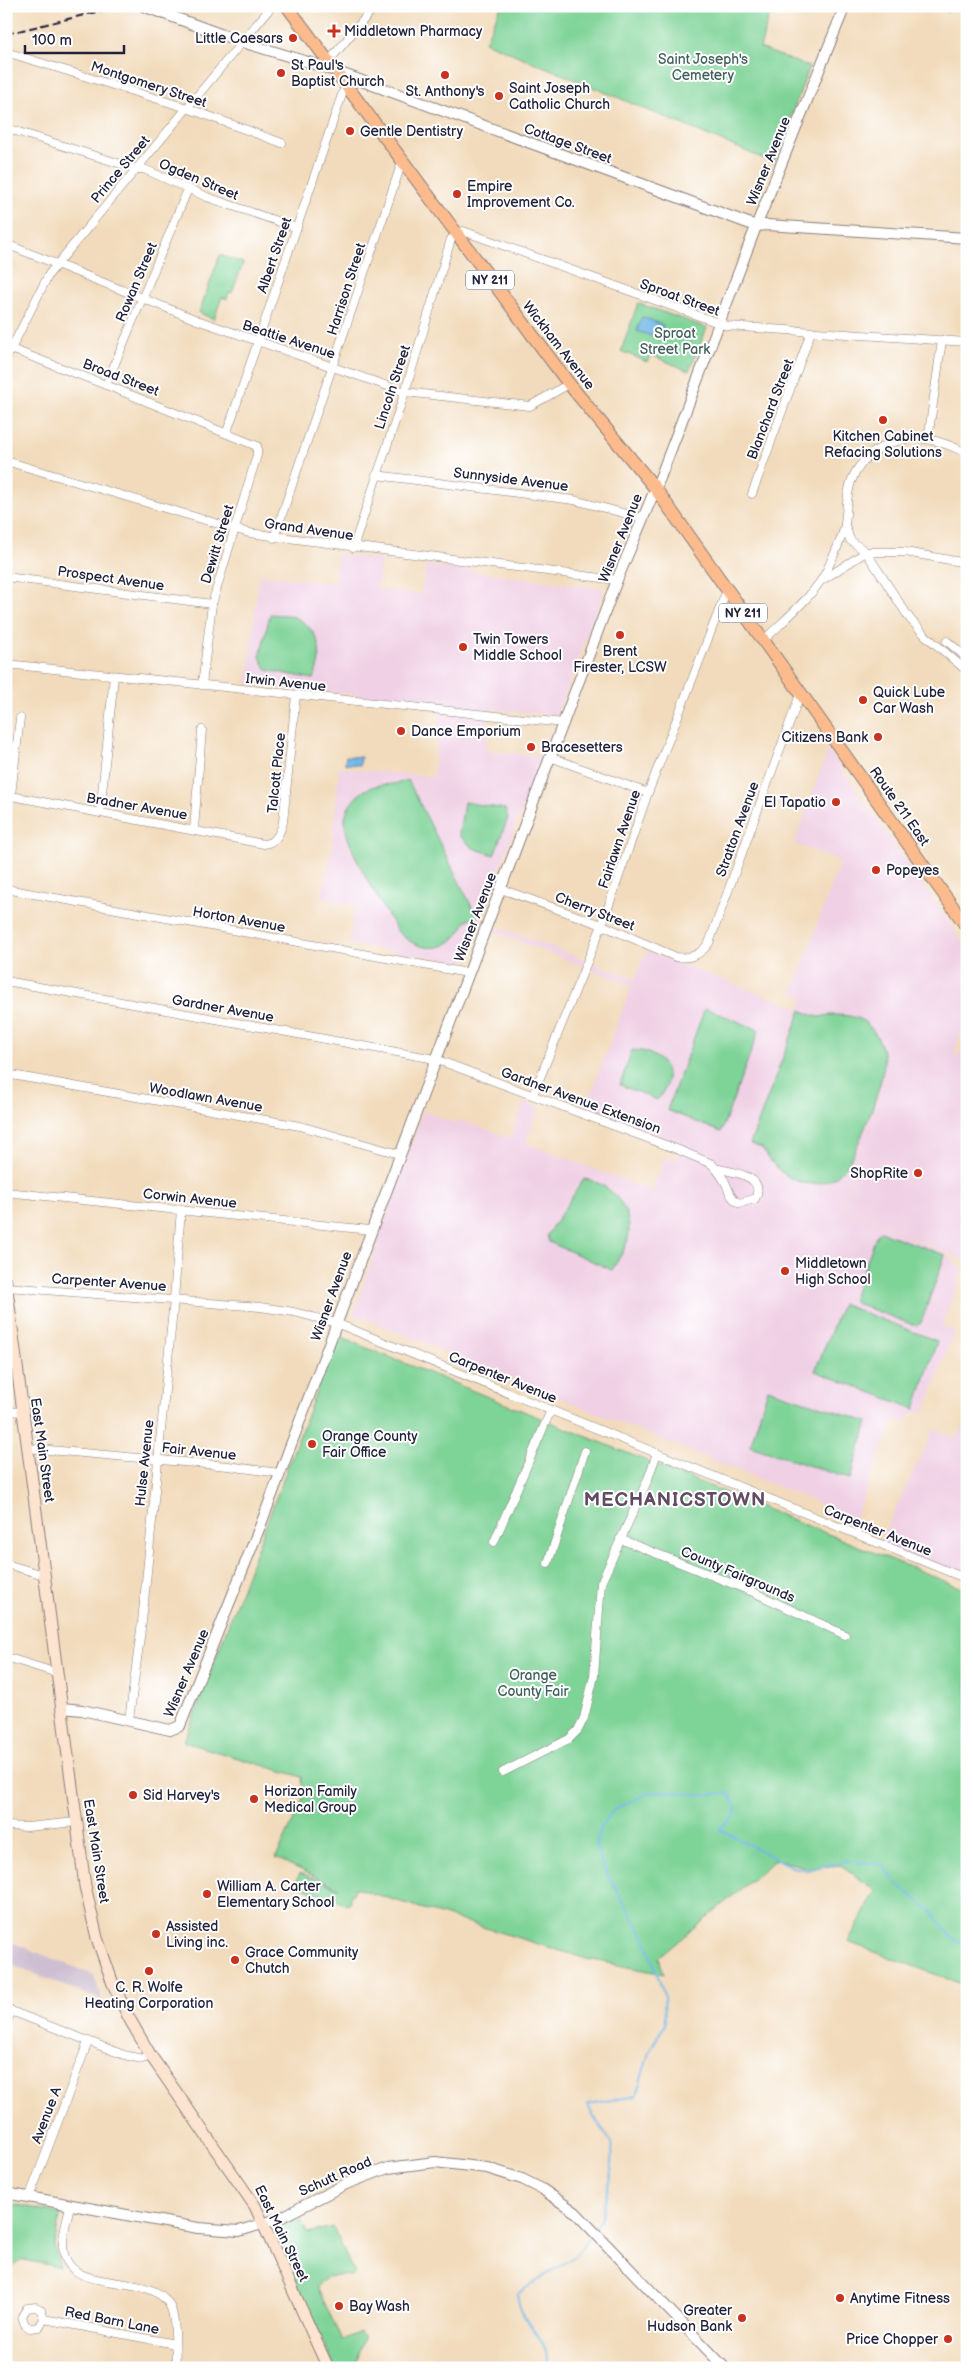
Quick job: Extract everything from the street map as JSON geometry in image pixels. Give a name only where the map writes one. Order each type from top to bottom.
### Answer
[{"type":"main road","name":"Wickham Avenue","points":[[287,6],[569,384],[655,488],[804,696]]},
{"type":"main road","name":"Route 211 East","points":[[804,696],[967,928]]},
{"type":"main road","name":"East Main Street","points":[[7,1284],[9,1322],[76,1822],[87,1898],[97,1938],[125,2010],[151,2056],[255,2206],[328,2368]]},
{"type":"street","name":"Cottage Street","points":[[143,6],[242,42],[336,72],[756,226],[767,225],[967,238]]},
{"type":"street","name":"Prince Street","points":[[6,360],[8,348],[49,274],[272,6]]},
{"type":"street","points":[[329,61],[375,6]]},
{"type":"street","name":"Wisner Avenue","points":[[62,1708],[129,1720],[170,1730],[180,1726],[279,1473],[617,580],[845,6]]},
{"type":"street","name":"Montgomery Street","points":[[6,52],[187,108],[282,143]]},
{"type":"street","name":"Albert Street","points":[[227,432],[345,86]]},
{"type":"street","name":"Ogden Street","points":[[6,128],[144,170],[243,211],[296,228]]},
{"type":"street","name":"Harrison Street","points":[[274,538],[334,367],[402,162]]},
{"type":"street","name":"Rowan Street","points":[[106,384],[188,189]]},
{"type":"street","name":"Sproat Street","points":[[456,235],[463,231],[719,324],[967,342]]},
{"type":"street","name":"Lincoln Street","points":[[353,548],[405,392],[452,239],[456,235]]},
{"type":"street","name":"Beattie Avenue","points":[[6,244],[258,342],[405,392],[530,406],[569,384]]},
{"type":"street","name":"Blanchard Street","points":[[752,494],[811,332]]},
{"type":"street","points":[[928,439],[942,340]]},
{"type":"street","name":"Broad Street","points":[[8,348],[227,432]]},
{"type":"street","name":"Dewitt Street","points":[[202,685],[212,604],[257,456],[258,446],[227,432]]},
{"type":"street","points":[[820,582],[845,524],[850,484],[866,460],[876,450],[894,442],[912,438],[928,439],[967,453]]},
{"type":"street","name":"Grand Avenue","points":[[6,461],[235,530],[274,538],[617,580]]},
{"type":"street","name":"Sunnyside Avenue","points":[[376,476],[574,500],[642,518]]},
{"type":"street","points":[[845,524],[850,540],[866,552],[910,619],[952,661],[967,671]]},
{"type":"street","points":[[764,640],[820,582],[866,552],[905,552],[967,563]]},
{"type":"street","name":"Prospect Avenue","points":[[6,577],[212,604]]},
{"type":"street","name":"Fairlawn Avenue","points":[[534,1095],[602,925],[648,793],[727,590]]},
{"type":"street","points":[[947,641],[967,658]]},
{"type":"street","name":"Irwin Avenue","points":[[6,664],[564,723]]},
{"type":"street","points":[[100,812],[114,676]]},
{"type":"street","name":"Talcott Place","points":[[264,844],[275,840],[284,822],[296,695]]},
{"type":"street","name":"Stratton Avenue","points":[[680,957],[693,956],[703,952],[709,943],[804,696]]},
{"type":"street","points":[[9,795],[20,718]]},
{"type":"street","points":[[194,829],[202,730]]},
{"type":"street","points":[[550,757],[648,793]]},
{"type":"street","name":"Bradner Avenue","points":[[9,795],[194,829],[264,844]]},
{"type":"street","name":"Horton Avenue","points":[[6,889],[468,973]]},
{"type":"street","name":"Cherry Street","points":[[501,889],[602,925],[680,957]]},
{"type":"street","name":"Gardner Avenue","points":[[6,981],[436,1059]]},
{"type":"street","name":"Gardner Avenue Extension","points":[[436,1059],[665,1144],[712,1164],[715,1168],[723,1177],[734,1200],[739,1203],[755,1199],[758,1192],[756,1182],[748,1176],[715,1168]]},
{"type":"street","name":"Woodlawn Avenue","points":[[6,1074],[300,1126],[399,1154]]},
{"type":"street","name":"Corwin Avenue","points":[[6,1192],[370,1230]]},
{"type":"street","name":"Hulse Avenue","points":[[129,1720],[142,1622],[174,1300],[181,1209]]},
{"type":"street","name":"Carpenter Avenue","points":[[7,1284],[260,1307],[294,1312],[336,1323],[967,1579]]},
{"type":"street","points":[[494,1542],[551,1410]]},
{"type":"street","points":[[6,1412],[22,1412]]},
{"type":"street","name":"Fair Avenue","points":[[27,1448],[279,1473]]},
{"type":"street","points":[[548,1563],[584,1451]]},
{"type":"street","points":[[503,1772],[569,1739],[578,1730],[584,1718],[594,1676],[601,1583],[648,1479],[657,1453]]},
{"type":"street","name":"County Fairgrounds","points":[[620,1540],[753,1592],[844,1635]]},
{"type":"street","points":[[6,1564],[44,1575]]},
{"type":"street","points":[[6,1657],[57,1673]]},
{"type":"street","points":[[6,1826],[27,1827],[76,1822]]},
{"type":"street","points":[[6,2023],[9,2010],[88,2042],[136,2058],[151,2056]]},
{"type":"street","name":"Avenue A","points":[[29,2198],[88,2042]]},
{"type":"street","name":"Schutt Road","points":[[6,2193],[220,2231],[239,2231],[263,2224],[370,2174],[413,2163],[435,2162],[478,2166],[522,2179],[564,2203],[601,2237],[725,2368]]},
{"type":"street","points":[[70,2205],[63,2243],[65,2257],[70,2266],[83,2275],[144,2288],[160,2294],[171,2308],[176,2368]]},
{"type":"street","name":"Red Barn Lane","points":[[44,2319],[175,2344]]},
{"type":"shaded area","points":[[337,554],[381,560],[377,589],[421,594],[426,565],[604,589],[557,715],[489,709],[486,751],[542,756],[480,920],[635,979],[646,951],[800,1009],[804,998],[792,994],[840,861],[794,844],[828,750],[967,948],[967,1015],[953,1057],[967,1049],[967,1262],[840,1206],[893,1061],[839,1206],[946,1254],[963,1269],[942,1326],[954,1331],[925,1411],[910,1414],[907,1423],[894,1419],[855,1518],[353,1314],[423,1111],[458,1124],[460,1120],[510,1138],[524,1102],[539,1107],[526,1143],[652,1191],[666,1156],[677,1160],[683,1146],[585,1109],[632,985],[478,925],[463,963],[349,944],[355,906],[321,899],[332,849],[339,768],[433,777],[441,704],[247,683],[259,575],[334,583]]},
{"type":"shaded area","points":[[967,1422],[967,1579],[879,1544],[934,1429],[957,1438]]},
{"type":"shaded area","points":[[6,1940],[94,1975],[102,2000],[6,1963]]},
{"type":"green space","name":"Saint Joseph's Cemetery","points":[[501,6],[772,6],[760,48],[809,67],[774,163],[485,42]]},
{"type":"green space","points":[[220,255],[243,263],[232,293],[229,292],[227,299],[222,297],[214,319],[199,313]]},
{"type":"green space","name":"Sproat Street Park","points":[[638,303],[707,328],[689,371],[651,355],[647,362],[621,351]]},
{"type":"green space","points":[[270,614],[294,617],[303,622],[315,636],[318,644],[319,661],[313,679],[267,670],[260,657]]},
{"type":"green space","points":[[408,780],[477,917],[466,921],[453,940],[435,947],[416,944],[406,939],[397,931],[365,875],[350,844],[346,830],[345,819],[347,810],[359,794],[372,787]]},
{"type":"green space","points":[[464,802],[505,809],[508,818],[494,855],[473,848],[459,835]]},
{"type":"green space","points":[[705,1008],[759,1030],[721,1132],[667,1110]]},
{"type":"green space","points":[[801,1010],[819,1017],[844,1015],[862,1020],[870,1026],[876,1035],[884,1055],[883,1070],[875,1100],[849,1162],[832,1179],[809,1184],[787,1176],[777,1168],[762,1148],[750,1144]]},
{"type":"green space","points":[[632,1050],[643,1051],[652,1055],[664,1066],[667,1082],[664,1091],[657,1100],[620,1085]]},
{"type":"green space","points":[[584,1179],[604,1186],[620,1201],[625,1210],[629,1231],[627,1242],[612,1270],[549,1242],[547,1235]]},
{"type":"green space","points":[[881,1232],[945,1255],[921,1323],[916,1326],[855,1303],[853,1298],[877,1234]]},
{"type":"green space","points":[[842,1304],[937,1341],[915,1409],[815,1371]]},
{"type":"green space","name":"Orange County Fair","points":[[337,1336],[967,1590],[967,1986],[848,1942],[876,1891],[841,1865],[808,1868],[776,1859],[659,1958],[664,1974],[587,1959],[355,1888],[349,1903],[345,1904],[295,1884],[300,1873],[339,1888],[276,1858],[303,1800],[302,1777],[184,1742]]},
{"type":"green space","points":[[768,1389],[868,1422],[850,1479],[750,1446]]},
{"type":"green space","points":[[6,2203],[61,2213],[54,2245],[60,2267],[23,2260],[6,2271]]},
{"type":"green space","points":[[301,2220],[307,2233],[333,2227],[354,2273],[351,2277],[342,2275],[332,2276],[323,2280],[317,2287],[342,2340],[360,2332],[364,2337],[355,2368],[335,2368],[276,2237],[275,2233],[279,2227],[292,2221],[293,2223]]},
{"type":"water","points":[[642,317],[663,325],[658,338],[637,331]]},
{"type":"water","points":[[346,756],[361,757],[360,765],[345,764]]},
{"type":"waterway","points":[[596,2227],[600,2221],[610,2180],[612,2149],[610,2141],[588,2104],[636,2096],[649,2052],[665,2024],[664,1995],[645,1938],[603,1867],[596,1846],[600,1827],[616,1808],[649,1793],[666,1791],[700,1795],[729,1793],[736,1807],[735,1815],[719,1829],[792,1867],[807,1870],[843,1861],[882,1864],[897,1884],[931,1911],[951,1937],[967,1946]]},
{"type":"waterway","points":[[547,2368],[545,2350],[525,2318],[517,2294],[575,2256],[592,2233]]},
{"type":"railway","points":[[6,34],[121,6]]},
{"type":"railway","points":[[941,6],[951,13]]},
{"type":"place","name":"Middletown Pharmacy","points":[[334,31]]},
{"type":"place","name":"Little Caesars","points":[[293,38]]},
{"type":"place","name":"St Paul's Baptist Church","points":[[281,73]]},
{"type":"place","name":"St. Anthony's","points":[[445,75]]},
{"type":"place","name":"Saint Joseph Catholic Church","points":[[499,96]]},
{"type":"place","name":"Gentle Dentistry","points":[[350,131]]},
{"type":"place","name":"Empire Improvement Co.","points":[[457,194]]},
{"type":"place","name":"Kitchen Cabinet Refacing Solutions","points":[[883,420]]},
{"type":"place","name":"Brent Firester, LCSW","points":[[620,635]]},
{"type":"place","name":"Twin Towers Middle School","points":[[463,647]]},
{"type":"place","name":"Quick Lube Car Wash","points":[[863,700]]},
{"type":"place","name":"Dance Emporium","points":[[401,731]]},
{"type":"place","name":"Citizens Bank","points":[[878,737]]},
{"type":"place","name":"Bracesetters","points":[[531,747]]},
{"type":"place","name":"El Tapatio","points":[[836,802]]},
{"type":"place","name":"Popeyes","points":[[876,870]]},
{"type":"place","name":"ShopRite","points":[[918,1173]]},
{"type":"place","name":"Middletown High School","points":[[785,1271]]},
{"type":"place","name":"Orange County Fair Office","points":[[312,1444]]},
{"type":"place","name":"Sid Harvey's","points":[[133,1795]]},
{"type":"place","name":"Horizon Family Medical Group","points":[[254,1799]]},
{"type":"place","name":"William A. Carter Elementary School","points":[[207,1894]]},
{"type":"place","name":"Assisted Living inc.","points":[[156,1934]]},
{"type":"place","name":"Grace Community Chutch","points":[[235,1960]]},
{"type":"place","name":"C. R. Wolfe Heating Corporation","points":[[149,1971]]},
{"type":"place","name":"Anytime Fitness","points":[[840,2298]]},
{"type":"place","name":"Bay Wash","points":[[339,2306]]},
{"type":"place","name":"Greater Hudson Bank","points":[[742,2318]]},
{"type":"place","name":"Price Chopper","points":[[948,2339]]},
{"type":"district","name":"MECHANICSTOWN","points":[[675,1499]]}]
